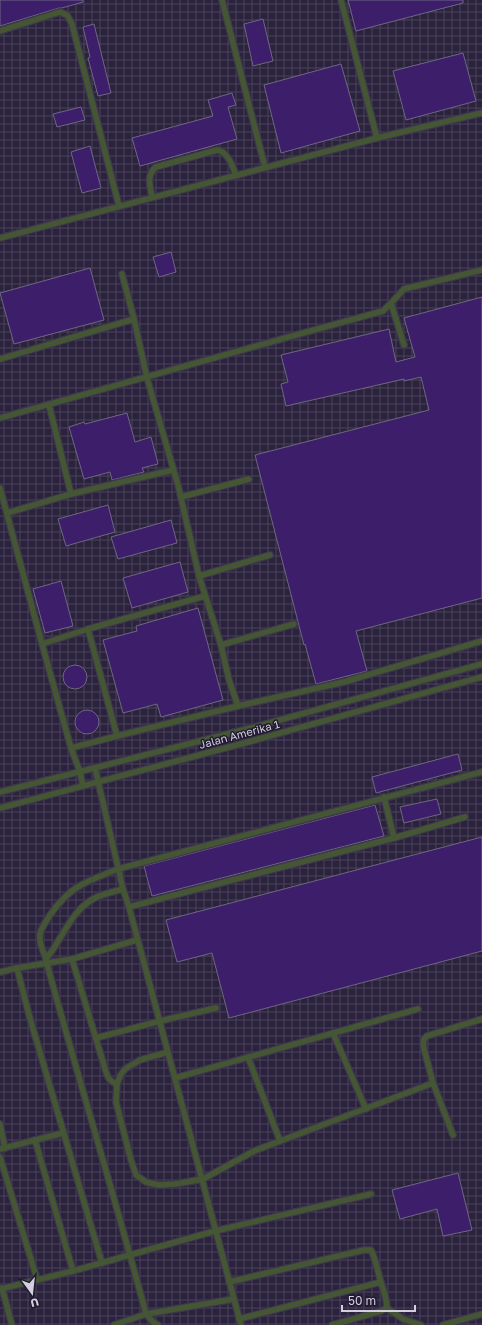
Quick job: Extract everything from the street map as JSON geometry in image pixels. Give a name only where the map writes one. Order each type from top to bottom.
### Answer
[{"type":"lane","points":[[222,0],[265,167]]},
{"type":"lane","points":[[341,0],[377,138]]},
{"type":"lane","points":[[0,31],[60,12],[67,15],[72,24],[119,206]]},
{"type":"lane","points":[[0,238],[265,167],[482,113]]},
{"type":"lane","points":[[152,197],[148,180],[152,170],[156,167],[217,150],[222,151],[226,155],[236,175]]},
{"type":"lane","points":[[0,418],[147,378],[253,346],[383,311],[404,289],[482,270]]},
{"type":"lane","points":[[122,274],[147,378],[181,497],[205,596],[221,645],[229,680],[238,706]]},
{"type":"lane","points":[[391,303],[404,346]]},
{"type":"lane","points":[[0,359],[134,319]]},
{"type":"lane","points":[[49,404],[71,494]]},
{"type":"lane","points":[[6,513],[71,494],[173,470]]},
{"type":"lane","points":[[181,497],[249,479]]},
{"type":"lane","points":[[0,488],[42,644],[83,786]]},
{"type":"lane","points":[[200,576],[270,555]]},
{"type":"lane","points":[[42,644],[88,629],[205,596]]},
{"type":"lane","points":[[221,645],[294,624]]},
{"type":"lane","points":[[88,629],[117,736]]},
{"type":"lane","points":[[71,748],[238,706],[344,682],[482,642]]},
{"type":"lane","name":"Jalan Amerika 1","points":[[0,792],[247,729],[482,664]]},
{"type":"lane","name":"Jalan Amerika 1","points":[[0,808],[252,741],[482,677]]},
{"type":"lane","points":[[95,768],[123,889],[130,908],[240,1322],[381,1282]]},
{"type":"lane","points":[[158,1325],[146,1314],[105,1165],[78,1078],[47,961],[42,950],[40,934],[48,918],[59,901],[77,886],[118,869],[482,772]]},
{"type":"lane","points":[[384,797],[394,838]]},
{"type":"lane","points":[[130,908],[394,838],[465,817]]},
{"type":"lane","points":[[47,961],[75,915],[84,906],[93,899],[123,889]]},
{"type":"lane","points":[[0,972],[47,961],[72,959],[138,940]]},
{"type":"lane","points":[[72,959],[108,1079],[117,1084]]},
{"type":"lane","points":[[17,968],[29,1016],[102,1263]]},
{"type":"lane","points":[[96,1038],[216,1008]]},
{"type":"lane","points":[[175,1078],[418,1009]]},
{"type":"lane","points":[[453,1134],[433,1083],[423,1045],[424,1039],[427,1036],[482,1019]]},
{"type":"lane","points":[[333,1033],[366,1109]]},
{"type":"lane","points":[[168,1052],[140,1060],[125,1069],[117,1084],[116,1102],[136,1174],[146,1182],[159,1185],[203,1179],[254,1151],[433,1083]]},
{"type":"lane","points":[[248,1057],[280,1141]]},
{"type":"lane","points":[[0,1124],[3,1149],[63,1133]]},
{"type":"lane","points":[[35,1140],[72,1271]]},
{"type":"lane","points":[[0,1157],[37,1279]]},
{"type":"lane","points":[[12,1325],[1,1288],[131,1256],[215,1231],[371,1194]]},
{"type":"lane","points":[[229,1282],[364,1250],[371,1250],[387,1302],[387,1308]]},
{"type":"lane","points":[[114,1325],[146,1314],[234,1299]]},
{"type":"lane","points":[[332,1325],[387,1308]]},
{"type":"lane","points":[[387,1308],[403,1319],[421,1325]]},
{"type":"lane","points":[[443,1325],[482,1314]]},
{"type":"shaded area","points":[[0,0],[482,0],[482,1325],[0,1325]]},
{"type":"building","points":[[0,0],[83,0],[83,2],[0,26]]},
{"type":"building","points":[[348,0],[463,0],[463,3],[356,31]]},
{"type":"building","points":[[263,19],[273,61],[253,66],[244,24]]},
{"type":"building","points":[[94,24],[111,93],[98,96],[88,58],[90,57],[83,27]]},
{"type":"building","points":[[463,53],[476,101],[406,120],[393,71]]},
{"type":"building","points":[[341,64],[360,131],[281,153],[264,85]]},
{"type":"building","points":[[232,93],[236,105],[228,107],[237,139],[140,166],[132,138],[213,116],[208,100]]},
{"type":"building","points":[[81,107],[85,120],[57,127],[53,114]]},
{"type":"building","points":[[90,146],[101,188],[82,193],[71,152]]},
{"type":"building","points":[[171,252],[176,272],[159,277],[153,257]]},
{"type":"building","points":[[90,268],[104,320],[14,344],[0,293]]},
{"type":"building","points":[[482,297],[482,598],[356,631],[367,671],[316,684],[305,644],[304,645],[255,455],[429,410],[421,377],[404,381],[404,379],[286,406],[281,384],[288,382],[281,355],[389,329],[396,362],[415,357],[404,318]]},
{"type":"building","points":[[127,413],[135,442],[151,437],[158,464],[142,468],[144,472],[112,480],[110,472],[84,479],[69,427],[84,422],[85,424]]},
{"type":"building","points":[[108,505],[115,532],[66,546],[58,519]]},
{"type":"building","points":[[171,520],[177,543],[118,559],[111,537]]},
{"type":"building","points":[[180,562],[188,592],[132,608],[123,578]]},
{"type":"building","points":[[61,581],[73,626],[45,633],[33,589]]},
{"type":"building","points":[[198,608],[223,700],[161,717],[157,704],[123,713],[103,640],[137,631],[136,626]]},
{"type":"building","points":[[75,665],[80,666],[86,672],[86,682],[80,688],[75,689],[70,688],[64,682],[63,677],[64,672],[70,666]]},
{"type":"building","points":[[87,710],[95,714],[99,722],[95,730],[87,734],[79,730],[75,722],[79,714]]},
{"type":"building","points":[[458,754],[462,770],[376,793],[372,777]]},
{"type":"building","points":[[437,799],[441,814],[404,823],[400,807]]},
{"type":"building","points":[[375,805],[384,836],[152,896],[144,866]]},
{"type":"building","points":[[482,837],[482,951],[229,1018],[212,953],[177,962],[166,920]]},
{"type":"building","points":[[458,1173],[472,1230],[443,1236],[437,1209],[400,1219],[392,1190]]}]
